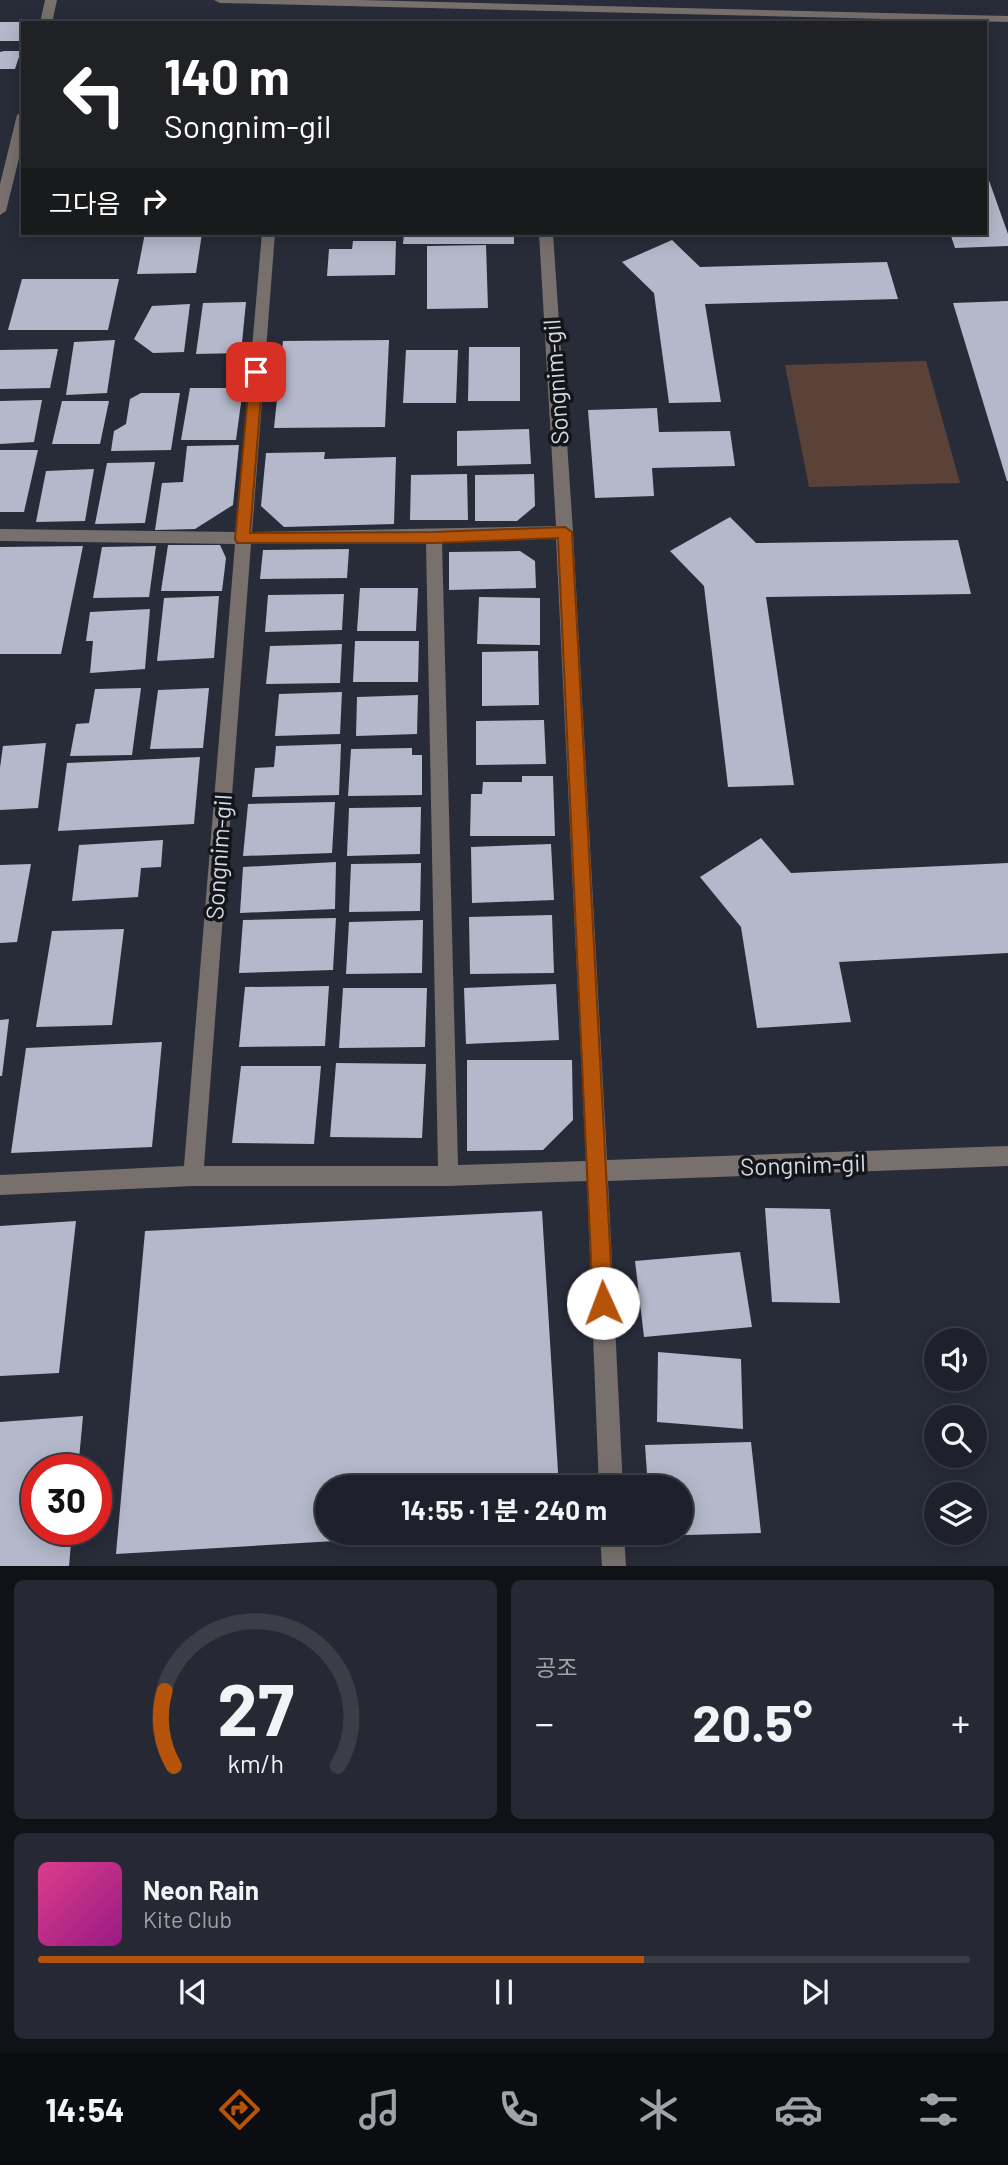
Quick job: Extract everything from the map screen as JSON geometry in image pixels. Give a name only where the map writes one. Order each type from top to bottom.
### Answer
[{"type":"street","points":[[46,21],[51,0]]},
{"type":"street","points":[[220,0],[520,4],[1008,19]]},
{"type":"street","points":[[0,148],[19,148],[0,211]]},
{"type":"street","name":"Songnim-gil","points":[[193,1176],[268,235]]},
{"type":"street","name":"Songnim-gil","points":[[546,235],[565,532],[598,1171],[610,1475]]},
{"type":"street","points":[[0,535],[242,539],[434,538],[565,532]]},
{"type":"street","points":[[434,538],[448,1176]]},
{"type":"street","name":"Songnim-gil","points":[[0,1185],[193,1176],[448,1176],[1008,1156]]},
{"type":"street","points":[[613,1545],[614,1566]]},
{"type":"shaded area","points":[[926,361],[960,483],[809,487],[785,365]]},
{"type":"building","points":[[0,22],[21,22],[21,41],[0,41]]},
{"type":"building","points":[[21,51],[15,69],[0,69],[0,52]]},
{"type":"building","points":[[987,175],[1008,234],[1008,246],[955,248],[951,235],[987,235]]},
{"type":"building","points":[[145,235],[202,235],[196,273],[137,274]]},
{"type":"building","points":[[404,235],[514,235],[514,244],[403,244]]},
{"type":"building","points":[[672,240],[700,267],[887,262],[898,299],[705,304],[721,402],[669,403],[654,293],[622,262]]},
{"type":"building","points":[[353,241],[396,241],[395,275],[327,276],[329,249],[352,249]]},
{"type":"building","points":[[486,245],[488,308],[427,309],[427,246]]},
{"type":"building","points":[[22,279],[119,279],[108,330],[8,330]]},
{"type":"building","points":[[1008,301],[1008,481],[1007,481],[953,303]]},
{"type":"building","points":[[246,302],[241,353],[196,354],[203,303]]},
{"type":"building","points":[[190,304],[184,352],[153,353],[134,339],[152,306]]},
{"type":"building","points":[[115,340],[107,393],[66,395],[74,342]]},
{"type":"building","points":[[389,340],[385,427],[274,428],[283,341]]},
{"type":"building","points":[[469,347],[520,347],[520,401],[468,401]]},
{"type":"building","points":[[58,349],[50,388],[0,389],[0,350]]},
{"type":"building","points":[[406,350],[458,350],[456,403],[403,403]]},
{"type":"building","points":[[190,388],[243,388],[236,440],[181,440]]},
{"type":"building","points":[[141,393],[180,393],[171,450],[111,451],[114,431],[126,424],[130,399]]},
{"type":"building","points":[[42,400],[34,442],[0,444],[0,401]]},
{"type":"building","points":[[62,401],[109,401],[100,444],[52,444]]},
{"type":"building","points":[[657,408],[659,432],[730,431],[735,466],[652,468],[654,496],[595,498],[588,410]]},
{"type":"building","points":[[529,429],[531,464],[457,466],[457,431]]},
{"type":"building","points":[[239,445],[233,505],[195,529],[155,530],[162,483],[183,482],[187,446]]},
{"type":"building","points":[[0,450],[38,450],[24,512],[0,512]]},
{"type":"building","points":[[325,452],[324,459],[396,457],[394,524],[284,527],[261,506],[266,453]]},
{"type":"building","points":[[155,462],[145,523],[95,524],[107,463]]},
{"type":"building","points":[[94,469],[85,521],[36,522],[46,471]]},
{"type":"building","points":[[467,474],[468,520],[410,520],[411,475]]},
{"type":"building","points":[[534,474],[535,506],[517,521],[475,521],[475,475]]},
{"type":"building","points":[[730,517],[756,543],[958,540],[971,594],[766,597],[794,785],[728,787],[704,586],[670,551]]},
{"type":"building","points":[[168,545],[220,545],[226,558],[222,591],[161,591]]},
{"type":"building","points":[[83,546],[61,654],[0,654],[0,547]]},
{"type":"building","points":[[156,546],[149,597],[93,598],[102,547]]},
{"type":"building","points":[[349,549],[347,578],[260,579],[263,550]]},
{"type":"building","points":[[520,551],[535,561],[536,588],[449,590],[449,552]]},
{"type":"building","points":[[360,588],[418,588],[416,631],[357,631]]},
{"type":"building","points":[[344,594],[342,630],[265,632],[268,595]]},
{"type":"building","points":[[219,596],[214,658],[157,661],[164,598]]},
{"type":"building","points":[[479,597],[540,598],[540,645],[477,644]]},
{"type":"building","points":[[150,609],[145,669],[90,673],[93,641],[86,641],[90,612]]},
{"type":"building","points":[[355,641],[419,641],[418,682],[353,682]]},
{"type":"building","points":[[342,644],[340,683],[266,684],[270,646]]},
{"type":"building","points":[[538,651],[539,705],[482,706],[482,652]]},
{"type":"building","points":[[141,688],[132,755],[70,756],[76,724],[89,723],[95,689]]},
{"type":"building","points":[[209,688],[203,748],[150,749],[158,690]]},
{"type":"building","points":[[342,692],[340,734],[275,736],[279,694]]},
{"type":"building","points":[[418,695],[417,734],[356,736],[357,697]]},
{"type":"building","points":[[544,720],[546,764],[476,765],[476,721]]},
{"type":"building","points":[[46,743],[38,808],[0,810],[3,746]]},
{"type":"building","points":[[341,744],[339,795],[252,797],[255,768],[274,767],[276,746]]},
{"type":"building","points":[[412,748],[412,755],[422,755],[422,795],[348,796],[351,749]]},
{"type":"building","points":[[200,757],[194,824],[58,831],[67,763]]},
{"type":"building","points":[[522,776],[553,776],[555,836],[470,836],[471,794],[482,794],[483,782],[522,782]]},
{"type":"building","points":[[335,802],[332,853],[243,856],[248,804]]},
{"type":"building","points":[[421,807],[420,854],[347,856],[349,808]]},
{"type":"building","points":[[761,838],[791,873],[1008,863],[1008,953],[839,962],[851,1022],[757,1028],[741,927],[700,877]]},
{"type":"building","points":[[163,840],[161,867],[141,868],[138,897],[72,901],[79,845]]},
{"type":"building","points":[[551,844],[554,900],[472,903],[471,847]]},
{"type":"building","points":[[336,862],[335,909],[240,913],[243,867]]},
{"type":"building","points":[[421,863],[420,911],[349,912],[351,864]]},
{"type":"building","points":[[31,864],[17,942],[0,943],[0,865]]},
{"type":"building","points":[[552,915],[554,973],[470,974],[469,917]]},
{"type":"building","points":[[336,918],[333,970],[239,973],[243,920]]},
{"type":"building","points":[[423,920],[422,973],[346,974],[349,922]]},
{"type":"building","points":[[124,929],[112,1025],[36,1027],[52,931]]},
{"type":"building","points":[[556,984],[559,1040],[466,1044],[464,988]]},
{"type":"building","points":[[329,986],[325,1046],[239,1047],[245,987]]},
{"type":"building","points":[[343,988],[427,988],[425,1047],[339,1048]]},
{"type":"building","points":[[9,1019],[2,1076],[0,1076],[0,1020]]},
{"type":"building","points":[[162,1042],[152,1147],[11,1153],[26,1048]]},
{"type":"building","points":[[467,1060],[572,1060],[573,1120],[543,1150],[467,1151]]},
{"type":"building","points":[[336,1063],[426,1064],[422,1138],[330,1137]]},
{"type":"building","points":[[241,1066],[321,1066],[314,1144],[232,1143]]},
{"type":"building","points":[[765,1208],[830,1209],[840,1303],[772,1302]]},
{"type":"building","points":[[542,1211],[558,1475],[315,1475],[315,1542],[116,1554],[145,1231]]},
{"type":"building","points":[[76,1221],[59,1373],[0,1376],[0,1226]]},
{"type":"building","points":[[740,1252],[752,1327],[644,1337],[635,1261]]},
{"type":"building","points":[[658,1352],[741,1359],[743,1429],[657,1422]]},
{"type":"building","points":[[83,1416],[79,1454],[21,1454],[21,1545],[71,1545],[69,1566],[0,1566],[0,1422]]},
{"type":"building","points":[[751,1442],[761,1533],[693,1535],[693,1475],[647,1475],[645,1445]]},
{"type":"route","points":[[256,372],[242,539],[434,538],[565,532],[603,1303]]}]
